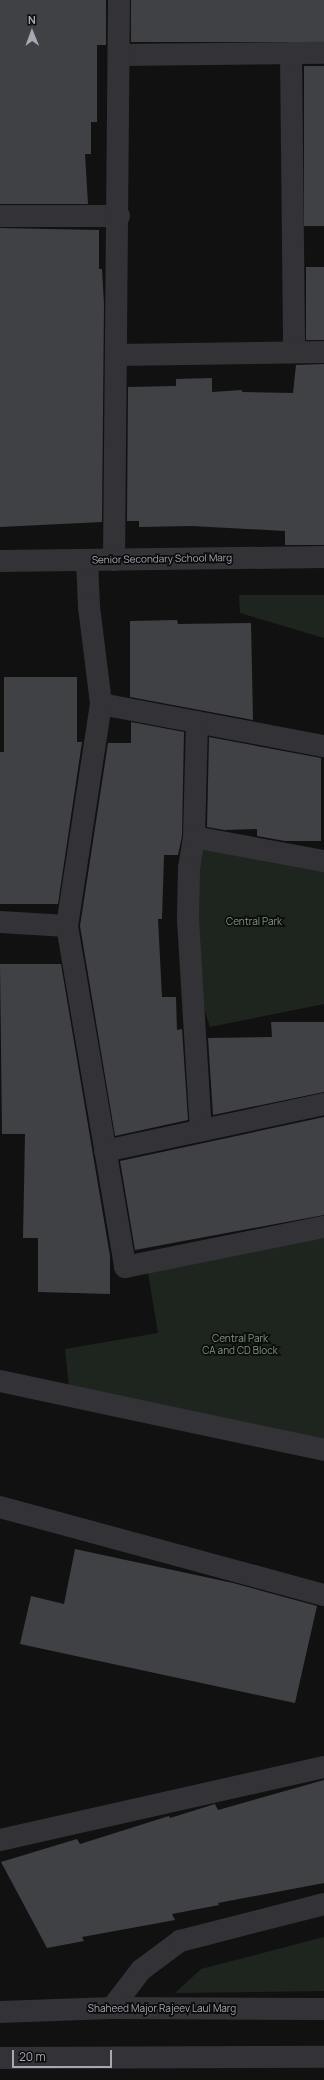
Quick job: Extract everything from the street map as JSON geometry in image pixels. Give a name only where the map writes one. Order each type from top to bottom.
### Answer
[{"type":"street","points":[[114,560],[119,216],[119,0]]},
{"type":"street","points":[[291,53],[294,352]]},
{"type":"street","points":[[119,55],[324,53]]},
{"type":"street","points":[[0,216],[119,216]]},
{"type":"street","points":[[117,355],[324,352]]},
{"type":"street","name":"Senior Secondary School Marg","points":[[0,560],[324,557]]},
{"type":"street","points":[[87,560],[89,607],[101,704],[66,926],[125,1267],[324,1226]]},
{"type":"street","points":[[101,704],[324,746]]},
{"type":"street","points":[[197,722],[194,837],[189,867],[188,920],[201,1131]]},
{"type":"street","points":[[194,837],[324,860]]},
{"type":"street","points":[[0,922],[66,926]]},
{"type":"street","points":[[105,1151],[324,1104]]},
{"type":"street","points":[[0,1380],[324,1450]]},
{"type":"street","points":[[0,1507],[324,1595]]},
{"type":"street","points":[[0,1840],[324,1767]]},
{"type":"street","points":[[112,2008],[141,1970],[180,1941],[324,1904]]},
{"type":"street","name":"Shaheed Major Rajeev Laul Marg","points":[[0,2012],[112,2008],[324,2009]]},
{"type":"street","points":[[0,2058],[324,2057]]},
{"type":"green space","points":[[239,595],[324,595],[324,638],[240,613]]},
{"type":"green space","name":"Central Park","points":[[199,843],[324,862],[324,1004],[210,1027],[193,975]]},
{"type":"green space","name":"Central Park CA and CD Block","points":[[324,1225],[324,1450],[69,1388],[65,1349],[158,1333],[147,1267]]},
{"type":"green space","points":[[324,1937],[324,1991],[175,1993],[201,1969]]},
{"type":"building","points":[[0,0],[106,0],[106,45],[97,45],[97,122],[91,122],[91,154],[85,154],[88,204],[0,204]]},
{"type":"building","points":[[131,0],[324,0],[324,42],[131,42]]},
{"type":"building","points":[[304,66],[324,66],[324,226],[304,226]]},
{"type":"building","points":[[0,228],[99,230],[99,269],[102,269],[104,304],[102,522],[0,527]]},
{"type":"building","points":[[306,267],[324,267],[324,340],[306,340]]},
{"type":"building","points":[[324,364],[324,545],[285,545],[285,531],[192,526],[139,527],[139,521],[127,521],[128,387],[176,386],[176,379],[212,378],[212,392],[242,390],[242,392],[293,393],[296,365]]},
{"type":"building","points":[[177,620],[178,624],[251,623],[253,720],[130,697],[130,621]]},
{"type":"building","points":[[4,677],[77,677],[77,742],[82,742],[58,904],[0,904],[0,752],[4,752]]},
{"type":"building","points":[[131,722],[184,732],[182,836],[178,855],[164,855],[162,919],[158,919],[162,997],[176,997],[177,1030],[182,1029],[188,1120],[115,1136],[80,926],[108,743],[131,743]]},
{"type":"building","points":[[209,737],[321,758],[321,841],[285,841],[257,836],[257,829],[224,830],[207,827]]},
{"type":"building","points":[[0,964],[61,964],[110,1256],[110,1294],[38,1292],[38,1238],[23,1238],[25,1134],[2,1134]]},
{"type":"building","points":[[271,1022],[324,1022],[324,1092],[213,1115],[208,1038],[272,1037]]},
{"type":"building","points":[[324,1117],[324,1215],[135,1250],[120,1161]]},
{"type":"building","points":[[75,1549],[233,1583],[317,1606],[295,1703],[20,1644],[31,1596],[64,1604]]},
{"type":"building","points":[[324,1780],[324,1883],[218,1903],[219,1905],[172,1914],[175,1920],[82,1937],[84,1941],[47,1948],[1,1862],[77,1839],[80,1844],[169,1816],[170,1818],[215,1804],[218,1810]]}]
